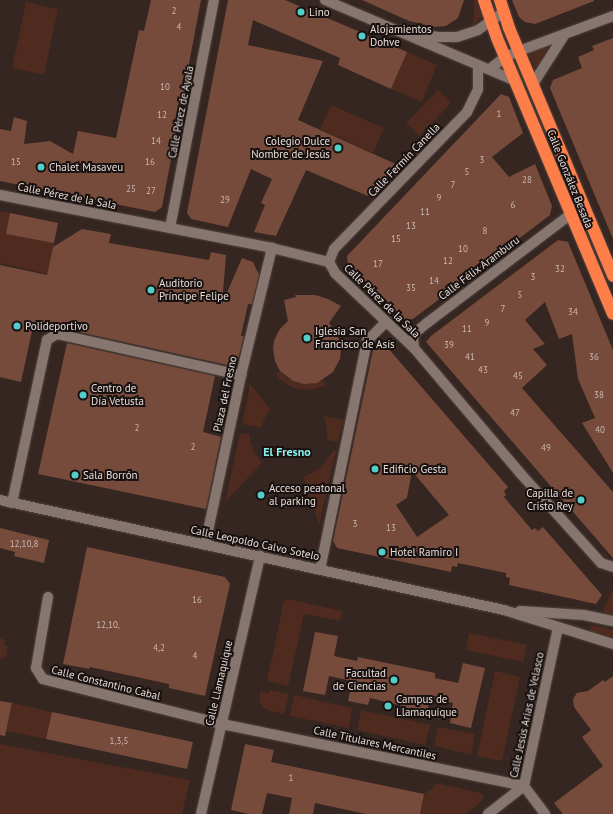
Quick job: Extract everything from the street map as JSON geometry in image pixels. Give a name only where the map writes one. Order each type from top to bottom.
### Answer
[{"type":"highway","name":"Calle González Besada","points":[[484,0],[505,57],[613,314]]},
{"type":"highway","name":"Calle González Besada","points":[[500,0],[519,51],[613,276]]},
{"type":"street","name":"Calle Pérez de Ayala","points":[[170,228],[214,0]]},
{"type":"street","points":[[325,0],[516,81]]},
{"type":"street","points":[[400,32],[437,38],[457,37],[478,30],[492,22],[504,12]]},
{"type":"street","points":[[490,69],[505,57],[613,16]]},
{"type":"street","points":[[533,84],[565,34]]},
{"type":"street","name":"Calle Fermín Canella","points":[[329,262],[334,249],[467,112],[478,89],[478,65]]},
{"type":"street","name":"Calle Pérez de la Sala","points":[[0,195],[272,248],[329,262],[335,273],[385,323],[414,348],[520,473],[601,563],[613,567]]},
{"type":"street","name":"Calle Félix Aramburu","points":[[414,348],[413,339],[415,333],[571,214]]},
{"type":"street","name":"Plaza del Fresno","points":[[205,545],[241,375],[272,248]]},
{"type":"street","points":[[320,570],[366,341],[385,323]]},
{"type":"street","points":[[12,502],[47,340],[57,334],[241,375]]},
{"type":"street","name":"Calle Leopoldo Calvo Sotelo","points":[[0,500],[504,610],[613,644]]},
{"type":"street","name":"Calle Llamaquique","points":[[201,814],[260,556]]},
{"type":"street","name":"Calle Constantino Cabal","points":[[48,597],[36,668],[43,679],[222,724]]},
{"type":"street","name":"Calle Leopoldo Calvo Sotelo","points":[[504,610],[584,616],[613,621]]},
{"type":"street","name":"Calle Jesús Arias de Velasco","points":[[488,814],[524,786],[558,628]]},
{"type":"street","name":"Calle Titulares Mercantiles","points":[[222,724],[524,786]]},
{"type":"street","points":[[524,786],[545,814]]},
{"type":"shaded area","points":[[474,0],[476,0],[482,17],[472,26],[474,17]]},
{"type":"shaded area","points":[[26,2],[58,9],[44,75],[12,68]]},
{"type":"shaded area","points":[[546,46],[548,49],[537,67],[535,67],[528,53]]},
{"type":"shaded area","points":[[407,52],[437,65],[422,102],[391,89]]},
{"type":"shaded area","points":[[438,90],[451,103],[420,136],[406,123]]},
{"type":"shaded area","points":[[331,105],[384,128],[373,153],[320,129]]},
{"type":"shaded area","points":[[0,211],[10,213],[54,243],[47,274],[0,263]]},
{"type":"shaded area","points":[[280,371],[287,378],[296,382],[308,384],[323,380],[325,386],[309,390],[293,388],[283,382],[275,374]]},
{"type":"shaded area","points":[[249,383],[271,410],[266,415],[261,428],[242,424],[249,391]]},
{"type":"shaded area","points":[[324,416],[343,420],[338,442],[327,440],[327,427]]},
{"type":"shaded area","points":[[240,434],[249,434],[253,450],[262,463],[225,502]]},
{"type":"shaded area","points":[[334,450],[336,451],[319,525],[304,477],[321,468]]},
{"type":"shaded area","points":[[613,591],[613,615],[603,612],[611,592]]},
{"type":"shaded area","points":[[288,599],[342,611],[340,621],[304,614],[288,686],[267,681],[284,601]]},
{"type":"shaded area","points":[[591,625],[613,630],[613,637],[590,631]]},
{"type":"shaded area","points":[[469,633],[527,645],[523,662],[466,650]]},
{"type":"shaded area","points":[[0,638],[5,640],[4,645],[8,646],[6,657],[2,657],[0,662]]},
{"type":"shaded area","points":[[495,671],[520,677],[502,761],[477,756]]},
{"type":"shaded area","points":[[270,690],[289,694],[284,714],[263,708],[259,700],[260,691],[269,693]]},
{"type":"shaded area","points":[[294,695],[352,708],[349,728],[290,716]]},
{"type":"shaded area","points":[[12,703],[52,712],[46,739],[6,731]]},
{"type":"shaded area","points":[[361,710],[430,725],[425,745],[357,730]]},
{"type":"shaded area","points":[[438,727],[475,734],[471,755],[434,746]]},
{"type":"shaded area","points":[[0,744],[190,780],[182,814],[0,814]]},
{"type":"shaded area","points":[[436,783],[481,793],[484,797],[479,804],[465,814],[420,814],[424,794],[434,787]]},
{"type":"building","points":[[151,0],[201,0],[162,207],[155,212],[0,181],[0,129],[11,131],[14,117],[27,121],[24,144],[50,141],[73,154],[78,131],[116,138],[139,30],[144,31]]},
{"type":"building","points":[[228,0],[285,0],[407,52],[391,89],[338,65],[340,58],[253,20],[248,45],[323,61],[298,120],[398,165],[368,196],[306,170],[276,236],[254,232],[265,205],[261,203],[272,179],[251,169],[228,227],[191,219],[187,213]]},
{"type":"building","points":[[362,0],[464,0],[458,18],[446,26],[434,27],[409,21]]},
{"type":"building","points":[[512,0],[594,1],[535,24],[525,22],[519,17]]},
{"type":"building","points":[[613,38],[613,239],[550,88],[553,80],[582,68],[578,57],[594,50],[592,46]]},
{"type":"building","points":[[501,94],[509,97],[523,133],[492,157],[509,177],[535,164],[552,206],[550,215],[413,319],[406,320],[348,265],[347,256]]},
{"type":"building","points":[[10,213],[58,223],[54,243],[6,234]]},
{"type":"building","name":"Auditorio Príncipe Felipe","points":[[82,229],[111,234],[109,243],[209,260],[211,252],[226,255],[222,304],[242,258],[253,262],[259,275],[252,304],[248,304],[241,336],[244,336],[236,367],[34,322],[21,382],[0,377],[0,265],[47,275],[53,247]]},
{"type":"building","points":[[558,240],[568,242],[613,350],[613,473],[582,423],[595,418],[578,379],[572,334],[559,339],[545,302],[525,320],[545,344],[533,349],[547,365],[522,388],[613,492],[613,558],[426,342],[431,336]]},
{"type":"building","name":"Iglesia San Francisco de Asís","points":[[295,295],[315,295],[328,299],[341,306],[329,323],[339,339],[341,350],[340,359],[333,372],[317,383],[304,384],[293,381],[280,371],[275,361],[273,349],[274,341],[279,330],[288,321],[284,300],[296,297]]},
{"type":"building","points":[[67,343],[215,376],[203,432],[221,437],[206,509],[38,474]]},
{"type":"building","points":[[387,347],[508,487],[504,491],[506,495],[504,497],[532,530],[535,528],[538,531],[543,527],[602,595],[596,604],[509,585],[510,578],[506,577],[506,573],[458,563],[457,567],[452,566],[451,572],[337,548],[333,541],[373,350]],"holes":[[[412,471],[449,515],[417,537],[396,505],[407,498]]]},
{"type":"building","points":[[0,528],[49,540],[44,563],[14,556],[15,552],[0,548]]},
{"type":"building","points":[[87,547],[225,577],[230,584],[205,696],[169,688],[169,684],[90,667],[89,669],[63,664]]},
{"type":"building","name":"Facultad de Ciencias","points":[[315,632],[338,636],[334,656],[357,661],[358,657],[435,673],[435,678],[458,683],[463,663],[485,668],[471,728],[450,723],[453,703],[430,698],[426,717],[406,713],[407,707],[370,698],[368,705],[348,701],[352,681],[329,676],[325,695],[303,691]]},
{"type":"building","points":[[613,676],[613,814],[563,814],[554,803],[603,766],[582,737],[591,730],[574,707],[573,699],[577,693],[588,691],[603,680],[605,682]]},
{"type":"building","points":[[0,701],[12,703],[5,736],[0,735]]},
{"type":"building","points":[[52,712],[193,742],[187,769],[46,739]]},
{"type":"building","points":[[245,744],[274,750],[271,762],[424,794],[420,814],[366,814],[315,803],[313,814],[289,814],[292,798],[267,793],[262,814],[249,814],[231,810]]},
{"type":"place","name":"Lino","points":[[301,12]]},
{"type":"place","name":"Alojamientos Dohve","points":[[362,36]]},
{"type":"place","name":"Colegio Dulce Nombre de Jesús","points":[[338,148]]},
{"type":"place","name":"Chalet Masaveu","points":[[41,167]]},
{"type":"place","name":"Auditorio Príncipe Felipe","points":[[151,290]]},
{"type":"place","name":"Polideportivo","points":[[17,326]]},
{"type":"place","name":"Iglesia San Francisco de Asís","points":[[307,338]]},
{"type":"place","name":"Centro de Día Vetusta","points":[[83,395]]},
{"type":"place","name":"Edificio Gesta","points":[[375,469]]},
{"type":"place","name":"Sala Borrón","points":[[75,475]]},
{"type":"place","name":"Acceso peatonal al parking","points":[[261,495]]},
{"type":"place","name":"Capilla de Cristo Rey","points":[[581,500]]},
{"type":"place","name":"Hotel Ramiro I","points":[[382,552]]},
{"type":"place","name":"Facultad de Ciencias","points":[[394,680]]},
{"type":"place","name":"Campus de Llamaquique","points":[[388,706]]},
{"type":"district","name":"El Fresno","points":[[287,452]]}]
